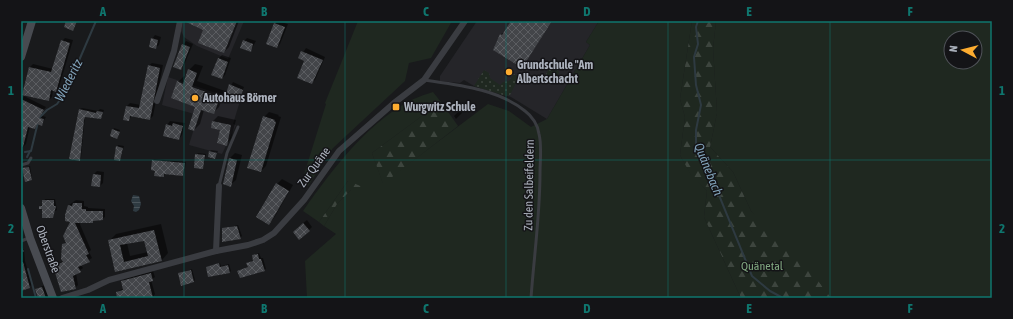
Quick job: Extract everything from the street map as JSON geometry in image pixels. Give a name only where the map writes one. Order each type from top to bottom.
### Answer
[{"type":"street","points":[[21,57],[32,21]]},
{"type":"street","points":[[157,101],[174,51],[180,21]]},
{"type":"street","name":"Zur Quäne","points":[[62,298],[88,290],[108,280],[248,245],[263,240],[274,233],[285,223],[304,200],[339,151],[424,80],[465,21]]},
{"type":"street","points":[[216,252],[219,186]]},
{"type":"street","name":"Oberstraße","points":[[21,211],[53,298]]},
{"type":"lane","name":"Zu den Salbeifeldern","points":[[424,80],[462,86],[493,94],[526,111],[535,121],[540,139],[540,191],[539,219],[531,298]]},
{"type":"lane","points":[[219,186],[227,153],[238,127]]},
{"type":"lane","points":[[21,165],[28,163],[31,158]]},
{"type":"lane","points":[[21,241],[30,238]]},
{"type":"shaded area","points":[[183,21],[244,21],[228,59],[197,46],[184,37],[181,31]]},
{"type":"shaded area","name":"Grundschule \"Am Albertschacht","points":[[477,21],[599,21],[586,42],[590,45],[547,119],[511,97],[474,86],[464,80],[460,83],[440,81],[440,76]]},
{"type":"shaded area","points":[[168,77],[240,101],[233,124],[236,125],[222,154],[189,145],[198,115],[162,105]]},
{"type":"shaded area","points":[[133,195],[139,196],[141,204],[139,210],[136,212],[133,211],[134,206],[131,201]]},
{"type":"green space","points":[[358,21],[452,21],[431,58],[409,63],[405,81],[333,148],[308,186],[301,184],[326,104],[325,103]]},
{"type":"green space","points":[[599,21],[692,21],[680,99],[685,117],[680,155],[692,176],[707,191],[704,217],[741,298],[307,298],[305,261],[336,234],[324,226],[337,204],[351,190],[348,181],[319,222],[303,211],[329,176],[359,140],[394,110],[413,99],[433,92],[441,102],[372,153],[383,183],[488,104],[509,111],[531,127],[547,119],[590,45],[586,42]]},
{"type":"green space","name":"Quänetal","points":[[692,21],[716,21],[713,48],[717,113],[710,147],[733,172],[751,211],[797,253],[831,298],[741,298],[704,217],[707,191],[692,177],[680,155],[685,117],[680,99]]},
{"type":"green space","points":[[716,21],[992,21],[992,298],[831,298],[751,211],[733,172],[710,147],[717,113],[713,48]]},
{"type":"green space","points":[[551,65],[559,71],[558,77],[554,79],[545,76]]},
{"type":"green space","points":[[484,70],[489,73],[490,78],[500,85],[503,82],[509,81],[514,74],[519,77],[510,95],[506,96],[474,86]]},
{"type":"green space","points":[[441,102],[458,126],[383,184],[372,153]]},
{"type":"green space","points":[[348,181],[363,187],[360,192],[351,190],[337,204],[324,226],[319,222]]},
{"type":"building","points":[[66,21],[77,21],[73,31],[64,27]]},
{"type":"building","points":[[184,21],[237,21],[224,53],[198,43],[203,30]]},
{"type":"building","points":[[511,21],[552,21],[522,68],[493,50],[500,34],[502,35]]},
{"type":"building","points":[[274,23],[285,27],[277,48],[266,44]]},
{"type":"building","points":[[151,38],[158,40],[156,49],[149,47]]},
{"type":"building","points":[[61,40],[70,43],[56,92],[51,90],[49,101],[22,95],[29,67],[51,72]]},
{"type":"building","points":[[243,40],[253,44],[251,52],[240,48]]},
{"type":"building","points":[[182,44],[190,47],[181,70],[173,67]]},
{"type":"building","points":[[301,51],[323,60],[312,84],[297,78],[304,61],[298,58]]},
{"type":"building","points":[[218,58],[228,62],[222,79],[211,75]]},
{"type":"building","points":[[148,65],[160,68],[150,120],[130,116],[129,121],[123,120],[126,106],[139,108]]},
{"type":"building","name":"Autohaus Börner","points":[[188,69],[197,73],[192,87],[220,97],[214,114],[201,110],[194,131],[188,129],[195,107],[171,98],[177,81],[183,84]]},
{"type":"building","points":[[229,84],[243,90],[240,99],[226,94]]},
{"type":"building","points":[[21,99],[44,110],[39,118],[44,119],[42,126],[37,124],[35,129],[28,127],[23,147],[21,147]]},
{"type":"building","points":[[79,109],[96,113],[97,111],[103,112],[101,119],[85,117],[80,161],[69,159]]},
{"type":"building","points":[[263,116],[275,120],[274,121],[276,122],[261,172],[247,168]]},
{"type":"building","points":[[212,121],[231,125],[227,146],[217,143],[220,130],[211,128]]},
{"type":"building","points":[[173,123],[183,126],[179,140],[163,136],[166,124],[172,126]]},
{"type":"building","points":[[112,129],[120,132],[117,139],[110,136]]},
{"type":"building","points":[[116,146],[123,148],[120,161],[114,160]]},
{"type":"building","points":[[209,151],[217,153],[215,159],[208,157]]},
{"type":"building","points":[[195,154],[205,155],[203,169],[194,168]]},
{"type":"building","points":[[229,158],[237,160],[231,187],[223,184]]},
{"type":"building","points":[[152,160],[185,163],[183,176],[164,174],[164,177],[154,176],[155,171],[151,170]]},
{"type":"building","points":[[29,167],[32,180],[25,182],[22,168]]},
{"type":"building","points":[[93,174],[101,175],[100,187],[91,186]]},
{"type":"building","points":[[276,183],[289,191],[269,225],[256,217]]},
{"type":"building","points":[[42,200],[54,200],[54,206],[56,206],[53,218],[42,218],[42,209],[39,209],[39,206],[42,206]]},
{"type":"building","points":[[73,203],[82,203],[82,209],[86,209],[86,211],[103,211],[103,220],[93,221],[93,223],[75,223],[89,254],[86,255],[90,262],[78,267],[81,272],[73,276],[76,289],[61,292],[53,266],[63,262],[61,259],[62,244],[66,243],[63,236],[70,222],[65,221],[65,215],[68,205],[72,206]]},
{"type":"building","points":[[303,223],[310,231],[299,240],[293,232]]},
{"type":"building","points":[[237,226],[241,239],[222,242],[222,228]]},
{"type":"building","points":[[154,230],[162,261],[115,272],[108,240]],"holes":[[[144,241],[148,256],[124,262],[120,245]]]},
{"type":"building","points":[[258,254],[265,271],[240,278],[237,271],[248,267],[246,263],[253,261],[252,255]]},
{"type":"building","points":[[23,262],[30,288],[21,291],[21,263]]},
{"type":"building","points":[[219,263],[220,267],[228,265],[230,273],[208,277],[206,267]]},
{"type":"building","points":[[191,270],[194,282],[181,286],[178,273]]},
{"type":"building","points":[[151,273],[153,281],[149,282],[153,298],[117,298],[116,292],[123,290],[121,281]]},
{"type":"building","points":[[42,287],[46,298],[38,298],[35,289]]},
{"type":"waterway","name":"Wiederitz","points":[[25,152],[31,151],[39,118],[47,110],[57,104],[65,93],[96,21]]},
{"type":"waterway","name":"Quänebach","points":[[698,21],[696,27],[698,44],[694,57],[696,85],[701,105],[696,130],[696,145],[703,156],[752,276],[770,291],[783,298]]},
{"type":"waterway","name":"Wiederitz","points":[[27,157],[30,151]]},
{"type":"waterway","points":[[28,269],[36,298]]},
{"type":"place","name":"Grundschule \"Am Albertschacht","points":[[509,72]]},
{"type":"place","name":"Autohaus Börner","points":[[195,98]]},
{"type":"place","name":"Wurgwitz Schule","points":[[396,107]]}]
